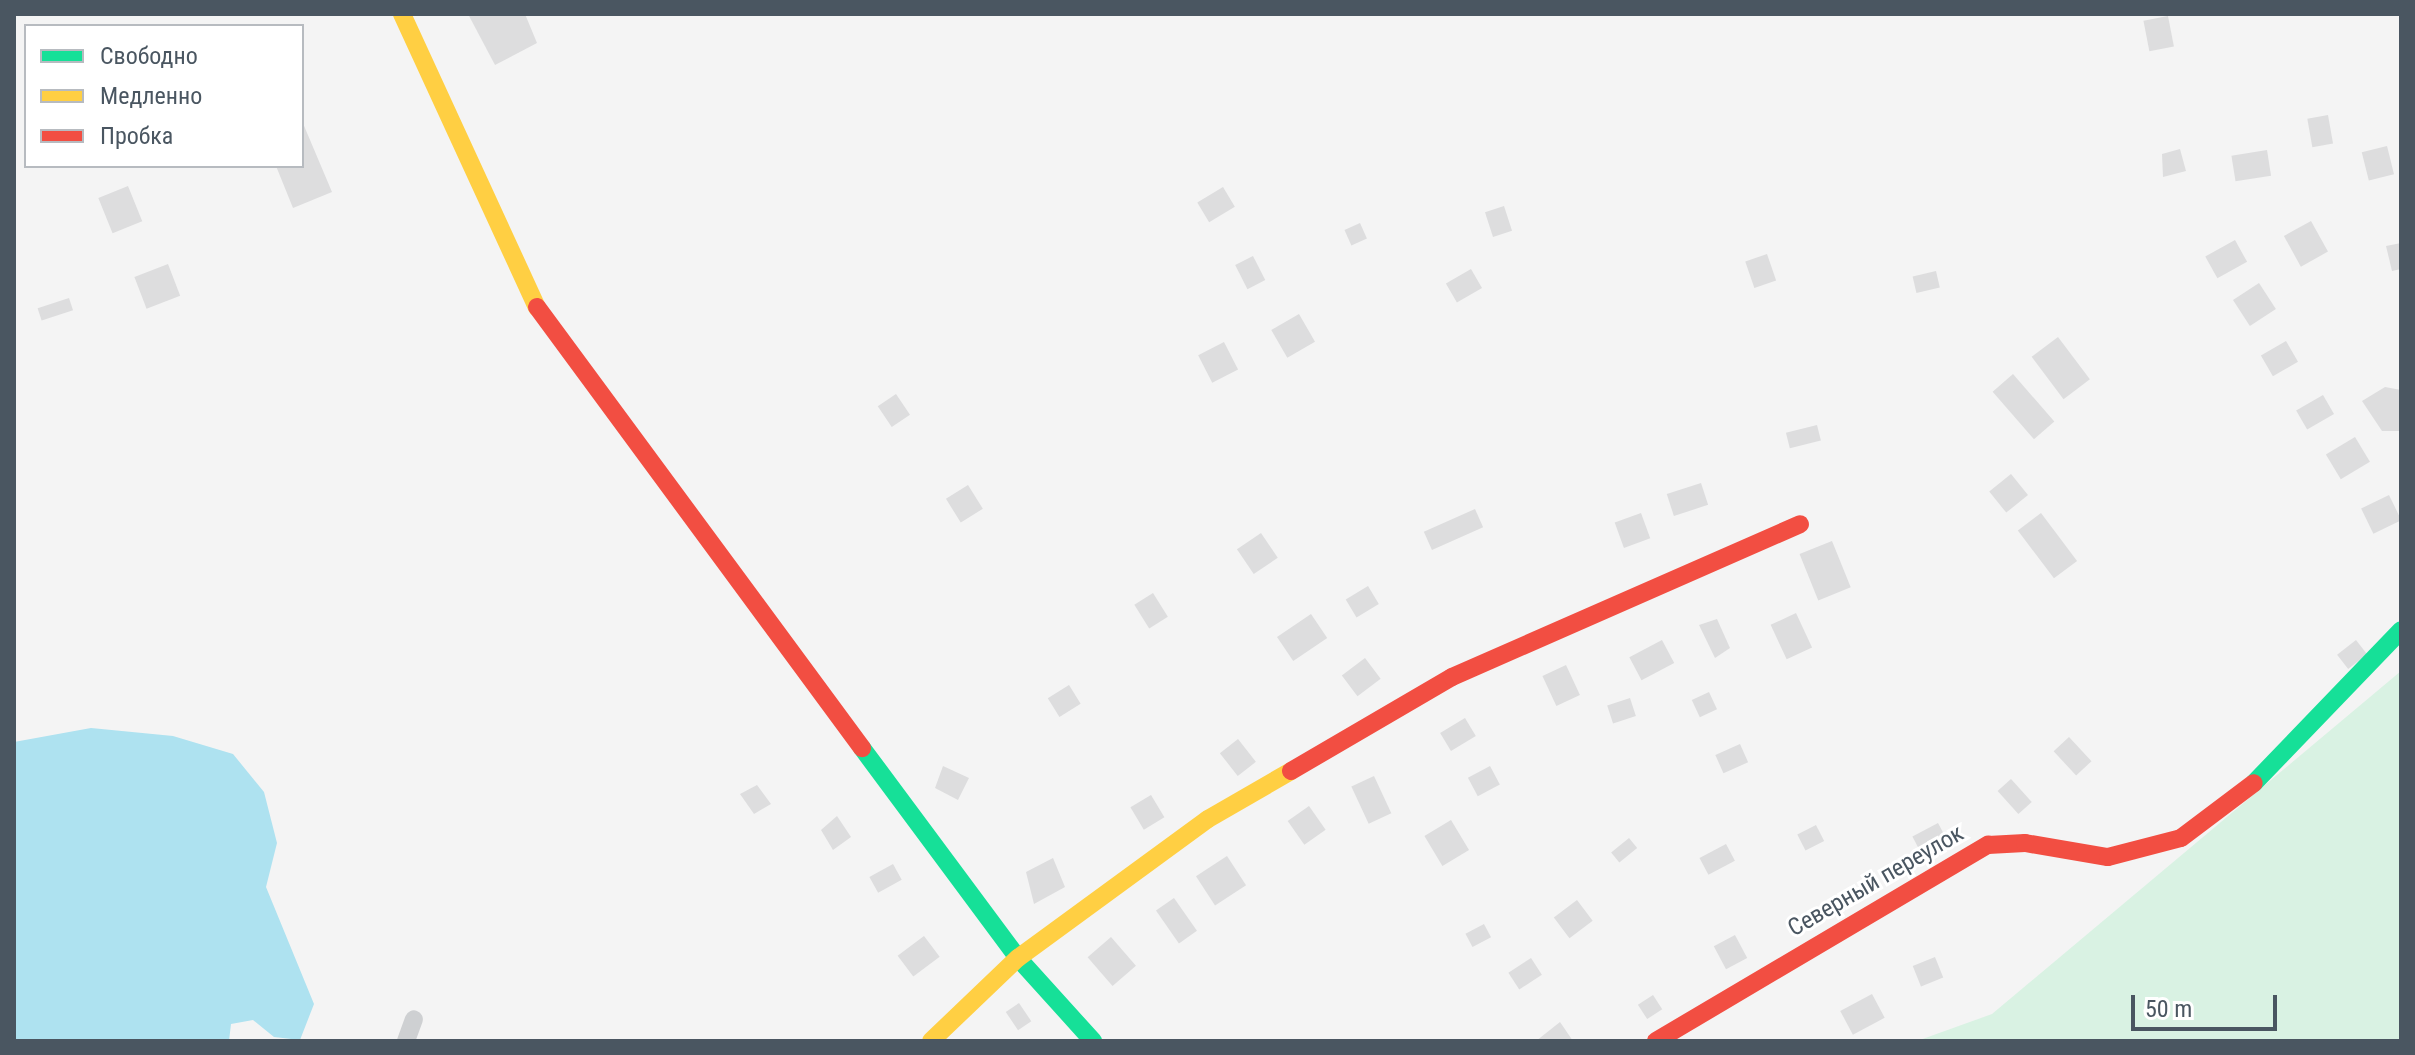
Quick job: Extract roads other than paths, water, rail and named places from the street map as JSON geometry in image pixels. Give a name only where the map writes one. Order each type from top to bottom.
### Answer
[{"type":"street","points":[[402,14],[543,319],[1018,958],[1093,1041]]},
{"type":"street","points":[[931,1041],[1018,958],[1208,819],[1452,677],[1800,524]]},
{"type":"street","name":"Северный переулок","points":[[1656,1041],[1988,845],[2122,853],[2181,838],[2262,777],[2401,630]]},
{"type":"street","points":[[406,1041],[414,1019]]},
{"type":"water","points":[[91,728],[173,736],[233,754],[264,792],[277,843],[266,887],[314,1004],[300,1040],[274,1037],[253,1020],[231,1024],[229,1041],[14,1041],[14,742]]}]
